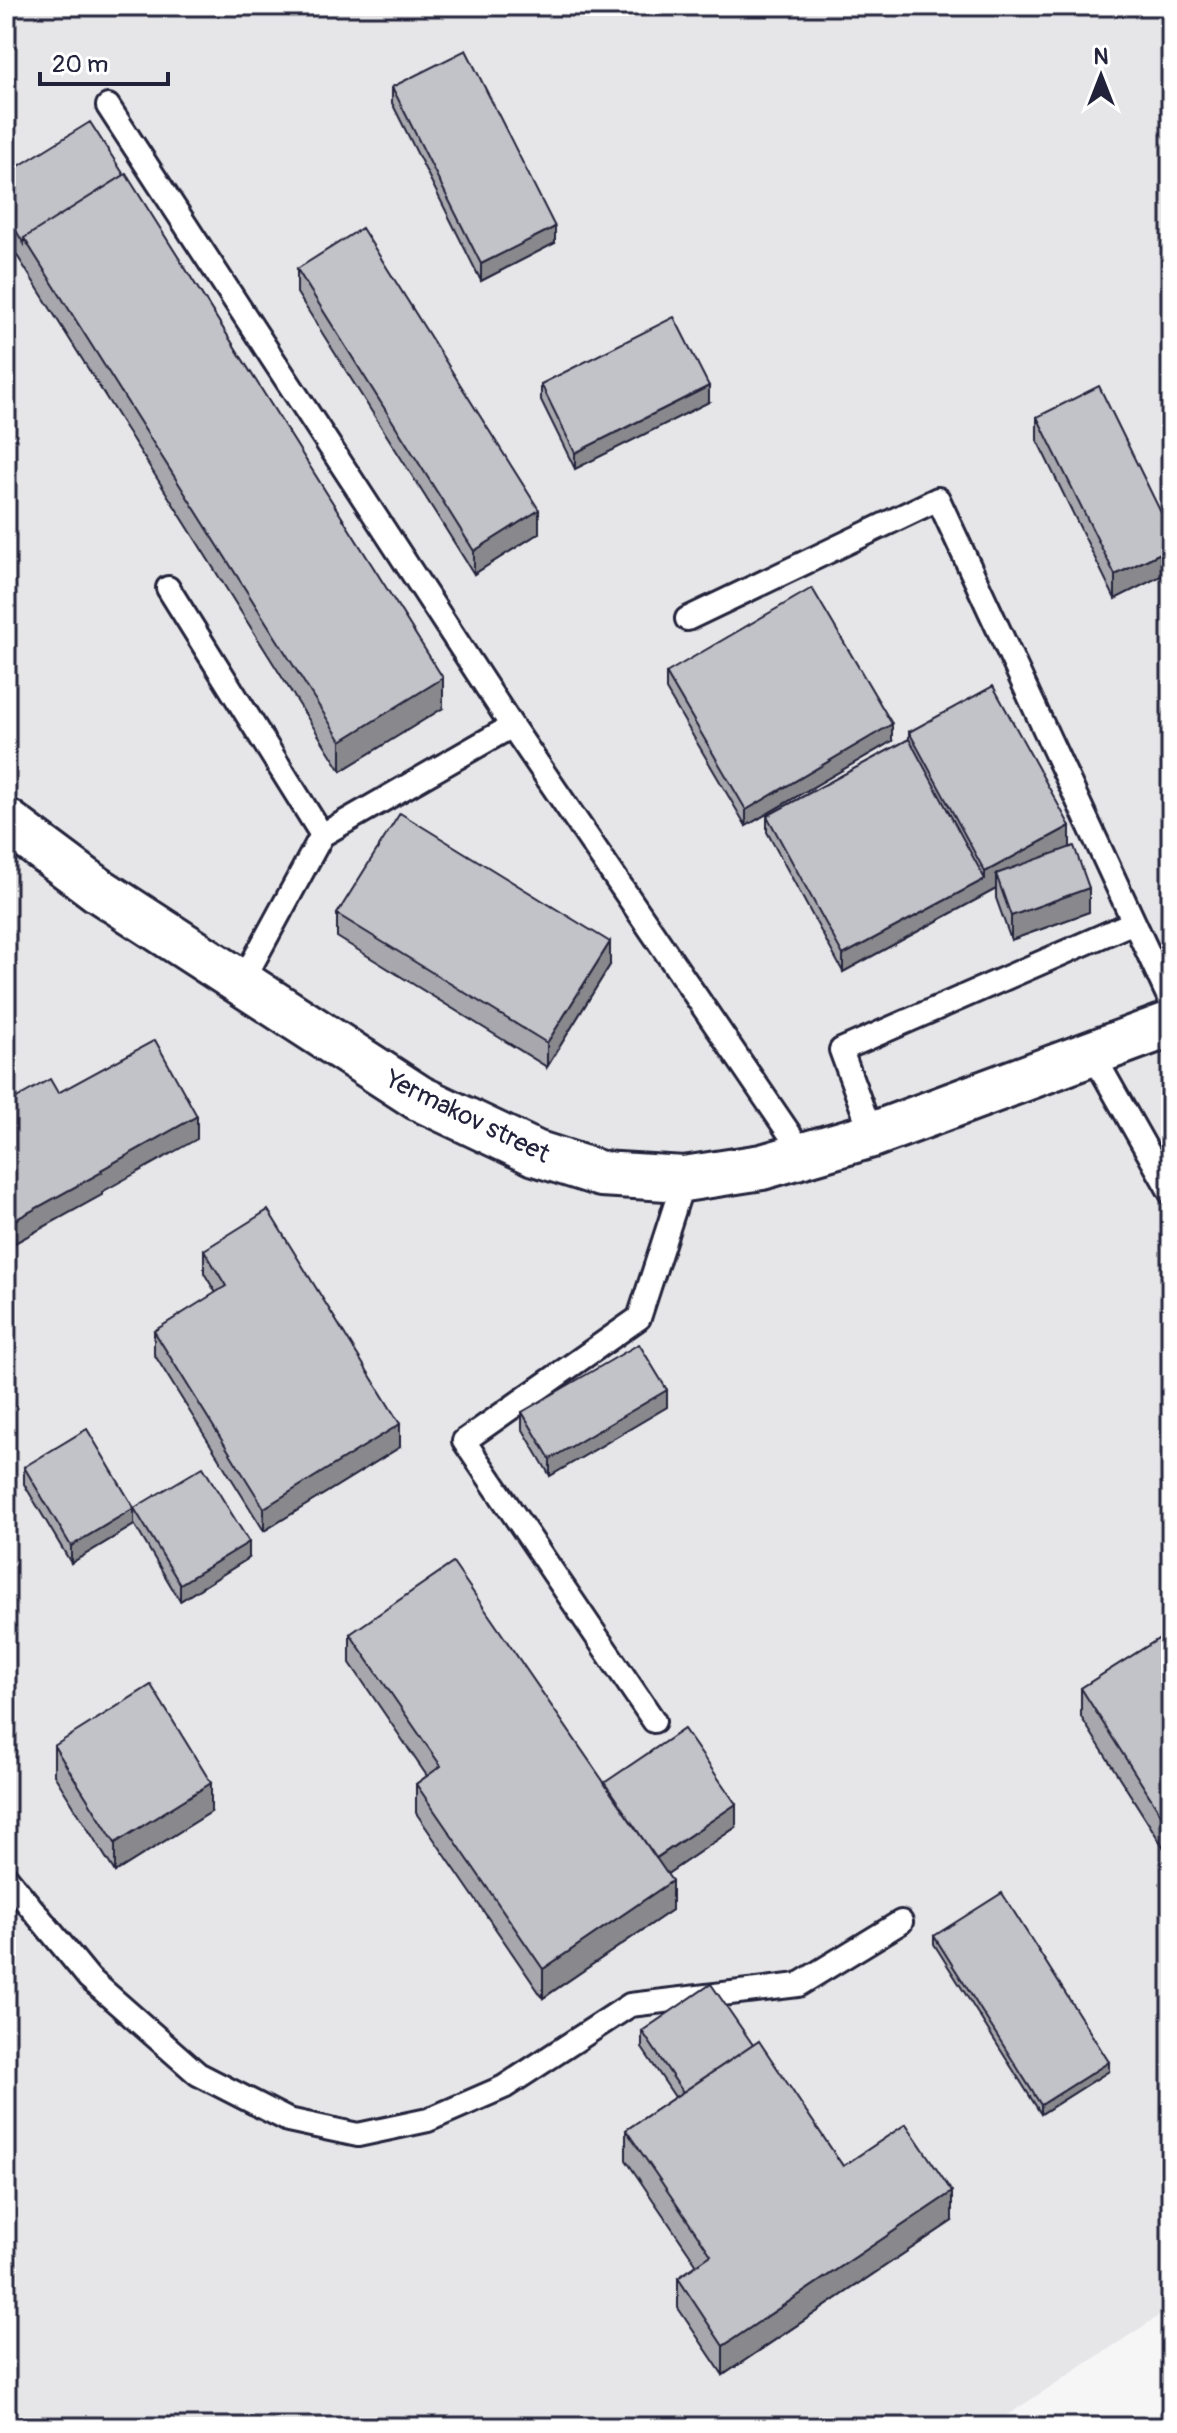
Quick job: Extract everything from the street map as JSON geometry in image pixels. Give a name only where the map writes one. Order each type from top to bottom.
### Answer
[{"type":"street","name":"Yermakov street","points":[[6,821],[97,889],[419,1098],[535,1153],[601,1174],[684,1179],[762,1167],[872,1135],[1171,1024]]},
{"type":"lane","points":[[108,106],[512,726],[804,1155]]},
{"type":"lane","points":[[687,619],[938,499],[1171,1002]]},
{"type":"lane","points":[[168,588],[322,835]]},
{"type":"lane","points":[[241,984],[322,835],[512,726]]},
{"type":"lane","points":[[872,1135],[841,1050],[1134,922]]},
{"type":"lane","points":[[1092,1053],[1171,1193]]},
{"type":"lane","points":[[654,1721],[464,1441],[639,1318],[684,1179]]},
{"type":"lane","points":[[6,1877],[89,1978],[198,2074],[288,2120],[358,2135],[428,2120],[504,2087],[630,2005],[798,1985],[901,1922]]},
{"type":"shaded area","points":[[6,6],[1171,6],[1171,2308],[989,2427],[6,2427]]},
{"type":"building","points":[[466,50],[555,227],[481,264],[392,87]]},
{"type":"building","points":[[90,122],[124,175],[24,238],[24,244],[6,214],[6,174]]},
{"type":"building","points":[[126,174],[443,678],[341,741],[24,238]]},
{"type":"building","points":[[362,228],[539,510],[474,551],[297,269]]},
{"type":"building","points":[[674,317],[709,386],[575,453],[541,384]]},
{"type":"building","points":[[1099,386],[1171,533],[1171,548],[1115,575],[1037,417]]},
{"type":"building","points":[[812,588],[892,724],[746,810],[666,673]]},
{"type":"building","points":[[993,686],[1070,826],[985,872],[909,732]]},
{"type":"building","points":[[909,739],[985,879],[843,955],[767,816]]},
{"type":"building","points":[[400,813],[610,942],[547,1043],[337,914]]},
{"type":"building","points":[[1074,846],[1089,888],[1011,916],[996,874]]},
{"type":"building","points":[[155,1040],[197,1116],[6,1225],[6,1104],[50,1079],[58,1093]]},
{"type":"building","points":[[268,1210],[400,1424],[264,1508],[154,1331],[226,1286],[204,1250]]},
{"type":"building","points":[[639,1344],[667,1390],[550,1459],[522,1412]]},
{"type":"building","points":[[87,1429],[134,1508],[71,1546],[24,1467]]},
{"type":"building","points":[[203,1467],[249,1542],[180,1584],[134,1508]]},
{"type":"building","points":[[453,1563],[672,1881],[543,1969],[416,1784],[441,1766],[350,1634]]},
{"type":"building","points":[[1171,1631],[1171,1830],[1081,1688]]},
{"type":"building","points":[[151,1685],[211,1783],[115,1843],[54,1746]]},
{"type":"building","points":[[684,1729],[736,1804],[656,1858],[604,1783]]},
{"type":"building","points":[[1002,1893],[1109,2062],[1041,2105],[934,1936]]},
{"type":"building","points":[[711,1984],[753,2045],[683,2092],[642,2031]]},
{"type":"building","points":[[759,2041],[843,2166],[906,2124],[952,2192],[723,2346],[678,2278],[711,2255],[626,2130]]}]
